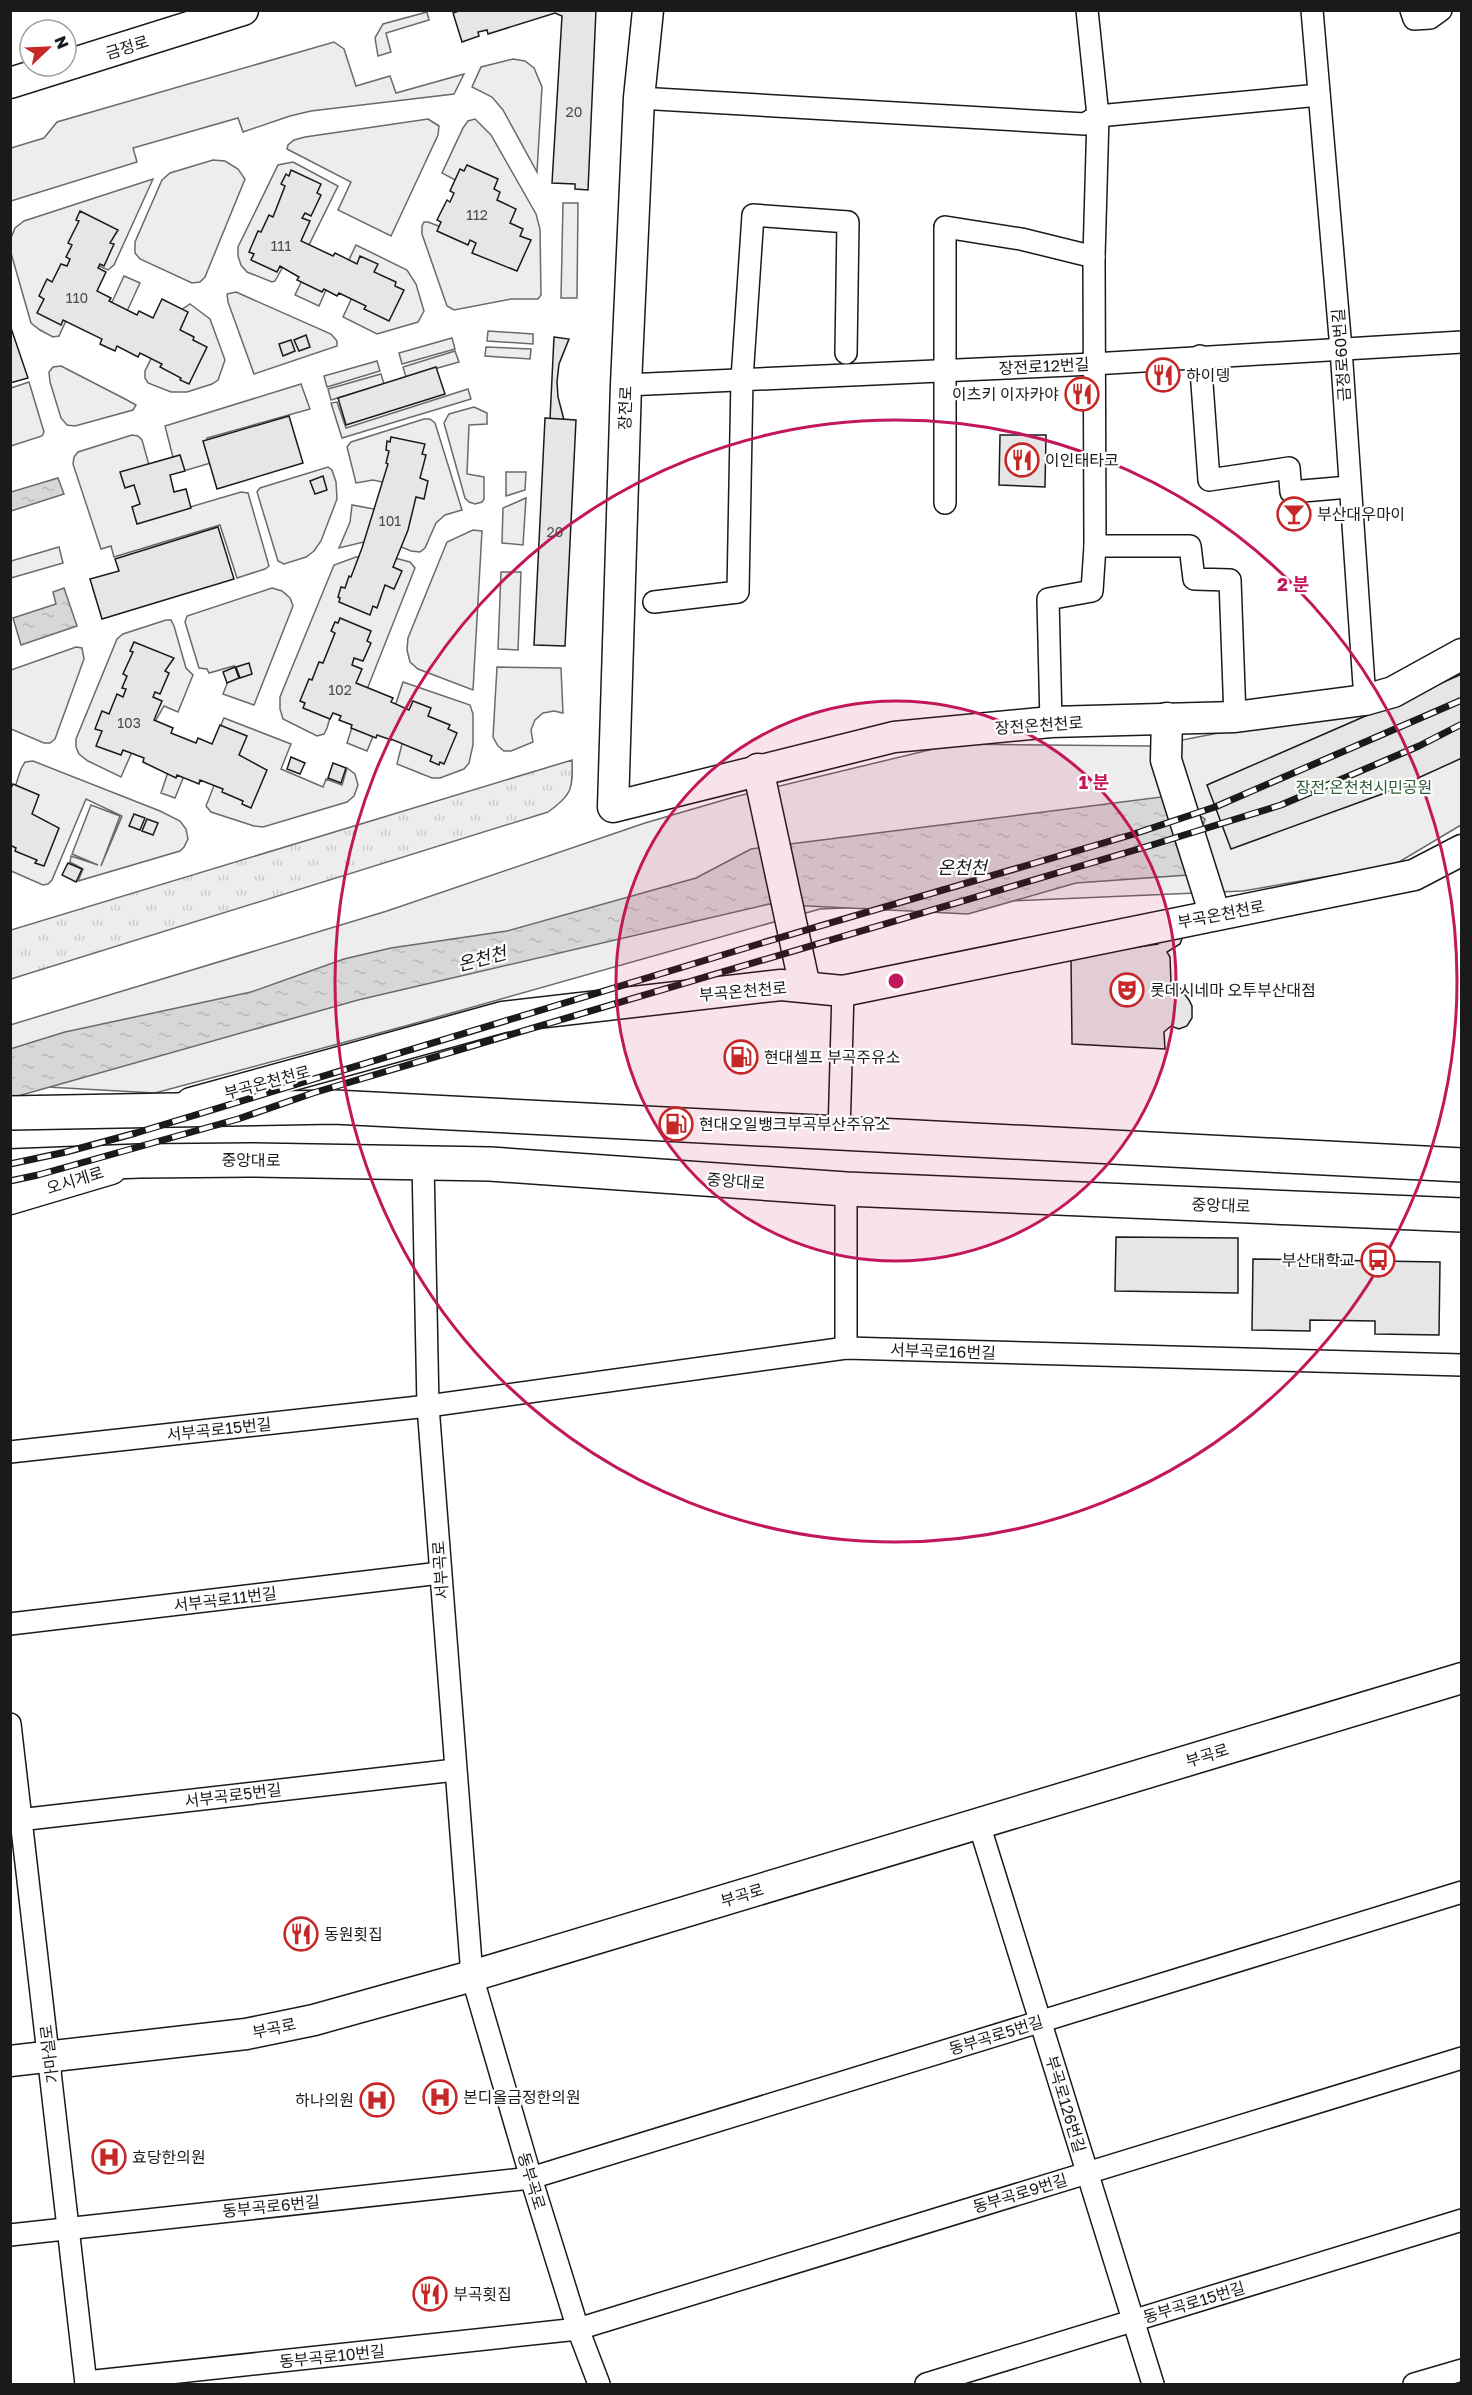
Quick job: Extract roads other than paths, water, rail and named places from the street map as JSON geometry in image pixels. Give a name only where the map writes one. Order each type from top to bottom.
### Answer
[{"type":"main road","name":"금정로","points":[[10,84],[243,10]]},
{"type":"main road","name":"장전로","points":[[613,807],[626,385],[639,98],[648,10]]},
{"type":"main road","name":"장전온천천로","points":[[613,807],[761,782],[894,737],[1051,722],[1235,717],[1365,700],[1393,692],[1461,654]]},
{"type":"main road","points":[[1167,718],[1166,760],[1212,906]]},
{"type":"main road","points":[[761,782],[803,979]]},
{"type":"main road","name":"부곡온천천로","points":[[165,1110],[503,1017],[781,985],[803,979],[843,991],[1212,906],[1414,875],[1461,850]]},
{"type":"main road","points":[[10,1113],[334,1107],[1461,1165]]},
{"type":"main road","name":"중앙대로","points":[[10,1166],[139,1161],[490,1164],[846,1189],[1461,1215]]},
{"type":"main road","name":"오시게로","points":[[10,1199],[139,1161]]},
{"type":"main road","name":"부곡로","points":[[10,2061],[246,2034],[314,2020],[472,1976],[1461,1678]]},
{"type":"street","points":[[1051,722],[1048,599],[1092,591],[1095,546],[1093,364],[1098,116],[1087,10]]},
{"type":"street","name":"금정로60번길","points":[[1312,10],[1341,349],[1365,700]]},
{"type":"street","points":[[1411,10],[1414,19],[1430,18],[1441,10]]},
{"type":"street","points":[[639,98],[1085,124],[1098,116],[1319,95]]},
{"type":"street","points":[[654,602],[738,592],[742,380],[753,215],[848,222],[846,352]]},
{"type":"street","points":[[945,503],[945,227],[1021,239],[1094,257]]},
{"type":"street","name":"장전로12번길","points":[[626,385],[1093,364],[1461,342]]},
{"type":"street","points":[[1200,356],[1209,480],[1289,468],[1291,492],[1349,487]]},
{"type":"street","points":[[1095,546],[1190,546],[1194,579],[1230,580],[1235,717]]},
{"type":"street","points":[[839,1134],[843,991]]},
{"type":"street","name":"서부곡로","points":[[423,1162],[428,1406],[472,1976]]},
{"type":"street","points":[[846,1189],[846,1348]]},
{"type":"street","name":"서부곡로16번길","points":[[428,1406],[846,1348],[1461,1365]]},
{"type":"street","name":"서부곡로15번길","points":[[10,1452],[428,1406]]},
{"type":"street","name":"서부곡로11번길","points":[[10,1624],[440,1573]]},
{"type":"street","name":"가마실로","points":[[10,1724],[16,1820],[50,2056],[86,2383]]},
{"type":"street","name":"서부곡로5번길","points":[[16,1820],[455,1770]]},
{"type":"street","name":"부곡로126번길","points":[[979,1824],[1153,2385]]},
{"type":"street","name":"동부곡로5번길","points":[[531,2178],[1461,1892]]},
{"type":"street","name":"동부곡로","points":[[472,1976],[531,2178],[578,2329],[599,2385]]},
{"type":"street","name":"동부곡로9번길","points":[[578,2329],[1461,2058]]},
{"type":"street","name":"동부곡로6번길","points":[[10,2235],[531,2178]]},
{"type":"street","name":"동부곡로15번길","points":[[926,2385],[1461,2220]]},
{"type":"street","name":"동부곡로10번길","points":[[86,2383],[578,2329]]},
{"type":"street","points":[[1414,2385],[1461,2370]]},
{"type":"water","points":[[58,478],[64,494],[11,511],[11,492]]},
{"type":"water","points":[[64,588],[77,626],[21,645],[13,618],[56,604],[53,592]]},
{"type":"water","name":"온천천","points":[[1169,796],[1205,819],[1188,875],[1076,883],[968,914],[769,904],[358,1000],[11,1098],[10,1049],[65,1032],[251,992],[344,959],[391,948],[507,931],[696,878],[751,849]]},
{"type":"railway","points":[[10,1164],[136,1133],[762,943],[1134,834],[1215,807],[1462,700]]},
{"type":"railway","points":[[10,1181],[238,1119],[313,1093],[1281,805],[1419,746],[1462,724]]},
{"type":"place","name":"하이뎅","points":[[1163,375]]},
{"type":"place","name":"이츠키 이자카야","points":[[1082,394]]},
{"type":"place","name":"이인태타코","points":[[1022,460]]},
{"type":"place","name":"부산대우마이","points":[[1294,514]]},
{"type":"place","name":"롯데시네마 오투부산대점","points":[[1127,990]]},
{"type":"place","name":"현대셀프 부곡주유소","points":[[741,1057]]},
{"type":"place","name":"현대오일뱅크부곡부산주유소","points":[[676,1124]]},
{"type":"place","name":"부산대학교","points":[[1378,1260]]},
{"type":"place","name":"동원횟집","points":[[301,1934]]},
{"type":"place","name":"본디올금정한의원","points":[[440,2097]]},
{"type":"place","name":"하나의원","points":[[377,2100]]},
{"type":"place","name":"효당한의원","points":[[109,2157]]},
{"type":"place","name":"부곡횟집","points":[[430,2294]]},
{"type":"park label","name":"장전 온천천시민공원","points":[[1364,787]]}]
